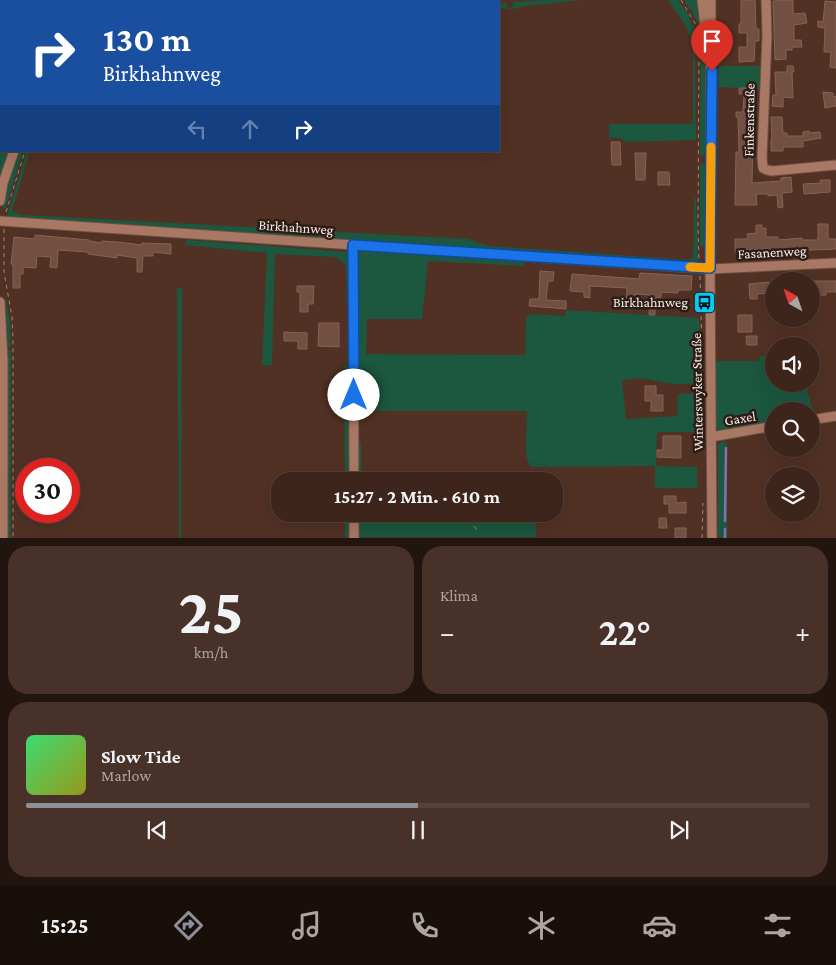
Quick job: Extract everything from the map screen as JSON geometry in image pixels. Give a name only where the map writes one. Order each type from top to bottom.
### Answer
[{"type":"street","points":[[702,0],[711,84]]},
{"type":"street","name":"Finkenstraße","points":[[766,0],[767,36],[763,168],[772,171],[836,165]]},
{"type":"street","name":"Winterswyker Straße","points":[[712,2],[705,268],[711,437],[712,538]]},
{"type":"street","points":[[0,201],[14,152]]},
{"type":"street","name":"Birkhahnweg","points":[[3,217],[353,245],[705,268]]},
{"type":"street","points":[[353,245],[354,472]]},
{"type":"street","name":"Fasanenweg","points":[[705,268],[836,263]]},
{"type":"street","points":[[0,302],[3,360],[3,538]]},
{"type":"street","points":[[820,419],[836,416]]},
{"type":"street","name":"Gaxel","points":[[711,437],[765,428]]},
{"type":"street","points":[[354,522],[354,538]]},
{"type":"path","points":[[681,0],[698,28]]},
{"type":"path","points":[[699,40],[698,230],[705,268]]},
{"type":"path","points":[[3,217],[25,152]]},
{"type":"path","points":[[471,522],[478,532]]},
{"type":"green space","points":[[582,0],[525,6],[514,9],[500,8],[500,3],[506,3],[508,8],[513,7],[513,2]]},
{"type":"green space","points":[[668,0],[678,0],[688,14],[697,37],[695,55],[696,140],[626,142],[621,138],[609,138],[609,124],[693,124],[693,42],[684,23]]},
{"type":"green space","points":[[684,0],[698,0],[707,75],[707,150],[700,157],[701,31],[693,13]]},
{"type":"green space","points":[[719,66],[760,66],[759,89],[718,87]]},
{"type":"green space","points":[[0,152],[9,152],[0,181]]},
{"type":"green space","points":[[18,152],[23,152],[5,210],[3,207],[6,189]]},
{"type":"green space","points":[[27,152],[30,152],[12,210],[23,215],[469,239],[490,246],[689,260],[693,257],[694,199],[696,198],[698,261],[693,263],[692,266],[21,219],[7,216]]},
{"type":"green space","points":[[700,163],[707,168],[704,247],[700,246]]},
{"type":"green space","points":[[186,240],[348,252],[351,301],[347,302],[346,265],[336,257],[275,254],[272,365],[262,365],[267,253],[185,245]]},
{"type":"green space","points":[[356,249],[523,259],[524,266],[428,261],[422,319],[367,319],[366,354],[525,355],[526,320],[529,314],[565,316],[566,310],[699,318],[701,383],[673,384],[643,379],[622,381],[626,419],[677,416],[678,394],[701,393],[701,432],[657,432],[656,466],[697,467],[697,488],[655,488],[655,466],[531,467],[528,463],[526,449],[527,411],[357,411],[357,441],[361,443],[362,472],[355,472]]},
{"type":"green space","points":[[182,288],[181,537],[179,538],[177,289]]},
{"type":"green space","points":[[6,299],[11,347],[7,347],[4,300]]},
{"type":"green space","points":[[7,350],[11,350],[11,538],[7,537]]},
{"type":"green space","points":[[761,356],[765,356],[765,392],[807,392],[811,402],[765,402],[765,422],[718,431],[716,425],[716,361],[757,361]]},
{"type":"green space","points":[[344,366],[352,366],[352,472],[345,472]]},
{"type":"green space","points":[[721,442],[727,444],[727,537],[718,537],[718,445]]},
{"type":"green space","points":[[345,522],[352,522],[352,537],[345,537]]},
{"type":"green space","points":[[356,522],[535,522],[536,537],[356,537]]},
{"type":"building","points":[[741,0],[755,0],[756,29],[759,29],[759,41],[755,41],[754,61],[739,62],[739,47],[747,47],[747,33],[739,33]]},
{"type":"building","points":[[793,0],[793,14],[805,13],[807,23],[794,25],[794,40],[801,40],[802,47],[792,47],[792,50],[786,50],[786,59],[775,60],[773,1]]},
{"type":"building","points":[[825,1],[836,2],[836,68],[830,67],[831,52],[824,52],[825,28],[818,27],[818,21],[823,22]]},
{"type":"building","points":[[787,66],[793,66],[793,98],[783,97],[783,107],[772,106],[773,95],[776,95],[775,72],[787,72]]},
{"type":"building","points":[[739,88],[749,88],[749,94],[754,94],[752,183],[781,181],[781,178],[791,177],[792,192],[782,193],[783,207],[778,208],[777,195],[768,196],[768,194],[756,194],[757,205],[735,205],[736,152],[739,152],[738,117],[736,117],[736,112],[743,112],[744,94],[739,94]]},
{"type":"building","points":[[823,92],[833,93],[833,97],[836,96],[836,106],[825,108]]},
{"type":"building","points":[[771,117],[782,117],[783,133],[787,133],[787,136],[803,136],[803,132],[809,131],[809,133],[820,132],[821,138],[803,141],[803,147],[783,147],[783,151],[771,151]]},
{"type":"building","points":[[611,142],[620,142],[621,165],[612,165]]},
{"type":"building","points":[[635,153],[646,153],[645,180],[636,180]]},
{"type":"building","points":[[658,172],[669,172],[670,185],[658,185]]},
{"type":"building","points":[[820,180],[830,180],[830,192],[804,194],[803,184],[821,183]]},
{"type":"building","points":[[818,224],[828,224],[828,239],[836,239],[836,249],[787,251],[787,249],[768,249],[735,252],[735,239],[748,239],[747,234],[756,233],[756,225],[762,225],[762,228],[766,228],[766,237],[778,237],[778,240],[802,238],[802,240],[818,240]]},
{"type":"building","points":[[35,235],[102,243],[102,241],[142,245],[142,243],[171,244],[171,254],[153,252],[153,256],[143,256],[142,272],[137,272],[137,258],[117,255],[117,258],[88,254],[88,252],[58,250],[57,268],[50,267],[51,257],[37,256],[36,268],[23,267],[23,274],[20,274],[20,288],[13,288],[13,264],[11,264],[14,237],[35,239]]},
{"type":"building","points":[[540,271],[554,272],[553,281],[548,281],[546,300],[566,301],[566,309],[529,306],[530,299],[539,299]]},
{"type":"building","points":[[640,273],[692,276],[691,290],[678,290],[678,293],[661,292],[661,298],[656,297],[655,315],[649,315],[650,295],[635,294],[634,309],[626,309],[627,288],[590,286],[590,298],[584,297],[584,292],[570,291],[572,274],[639,279]]},
{"type":"building","points":[[820,281],[836,281],[836,292],[826,292],[826,295],[820,295]]},
{"type":"building","points":[[765,282],[765,293],[757,294],[757,299],[750,299],[749,284]]},
{"type":"building","points":[[297,286],[314,286],[313,304],[308,304],[308,312],[300,312],[300,292],[297,292]]},
{"type":"building","points":[[738,315],[752,315],[752,332],[738,332]]},
{"type":"building","points":[[319,323],[339,323],[339,347],[318,346]]},
{"type":"building","points":[[284,332],[307,333],[307,349],[298,349],[298,341],[284,341]]},
{"type":"building","points":[[746,336],[757,336],[757,345],[747,345]]},
{"type":"building","points":[[645,386],[656,386],[656,395],[663,395],[663,411],[651,411],[651,401],[645,401]]},
{"type":"building","points":[[663,436],[681,436],[681,458],[657,457],[657,450],[663,450]]},
{"type":"building","points":[[664,496],[676,496],[676,503],[686,502],[686,513],[669,513],[669,504],[664,504]]},
{"type":"building","points":[[659,518],[666,518],[667,528],[659,528]]},
{"type":"building","points":[[675,528],[686,528],[686,538],[675,538]]},
{"type":"waterway","points":[[725,521],[726,448]]},
{"type":"waterway","points":[[725,529],[725,538]]},
{"type":"slow traffic","points":[[690,267],[710,268],[711,147]]},
{"type":"place","name":"Birkhahnweg","points":[[704,302]]},
{"type":"route","points":[[354,395],[353,245],[710,268],[712,71]]}]
